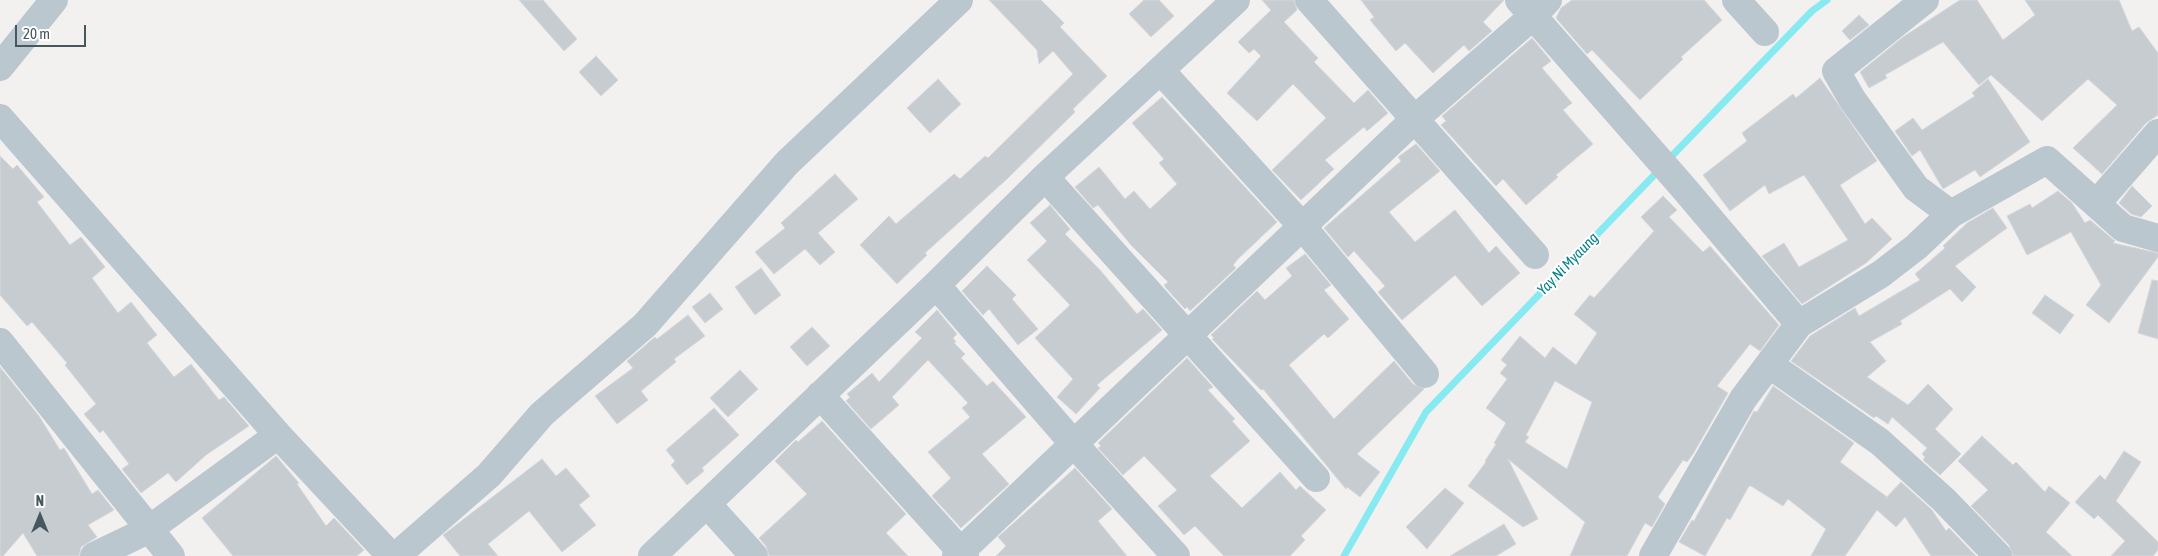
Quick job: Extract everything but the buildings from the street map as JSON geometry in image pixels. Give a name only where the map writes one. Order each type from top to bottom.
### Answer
[{"type":"street","points":[[0,67],[54,0]]},
{"type":"street","points":[[396,556],[489,475],[542,414],[645,325],[787,163],[960,0]]},
{"type":"street","points":[[652,556],[936,285],[1045,178],[1236,0]]},
{"type":"street","points":[[1309,0],[1416,118],[1535,255]]},
{"type":"street","points":[[1736,0],[1765,32]]},
{"type":"street","points":[[1925,0],[1836,71],[1852,99],[1916,188],[1950,214]]},
{"type":"street","points":[[820,395],[960,555],[1073,443],[1533,5],[1641,140],[1799,324]]},
{"type":"street","points":[[1161,71],[1302,226],[1425,374]]},
{"type":"street","points":[[0,118],[278,435],[392,556]]},
{"type":"street","points":[[2097,203],[2158,133]]},
{"type":"street","points":[[1660,554],[1743,399],[1799,324],[1881,274],[1916,247],[1950,214],[2047,160],[2123,228],[2158,238]]},
{"type":"street","points":[[1045,178],[1188,334],[1316,478]]},
{"type":"street","points":[[936,285],[1073,443],[1176,556]]},
{"type":"street","points":[[0,342],[148,530],[171,556]]},
{"type":"street","points":[[1770,365],[1880,442],[1944,500],[1998,556]]},
{"type":"street","points":[[94,556],[148,530],[278,435]]},
{"type":"street","points":[[707,504],[754,556]]},
{"type":"waterway","name":"Yay Ni Myaung","points":[[1667,161],[1812,11],[1827,0]]},
{"type":"waterway","name":"Yay Ni Myaung","points":[[1344,556],[1426,412],[1660,169]]}]
